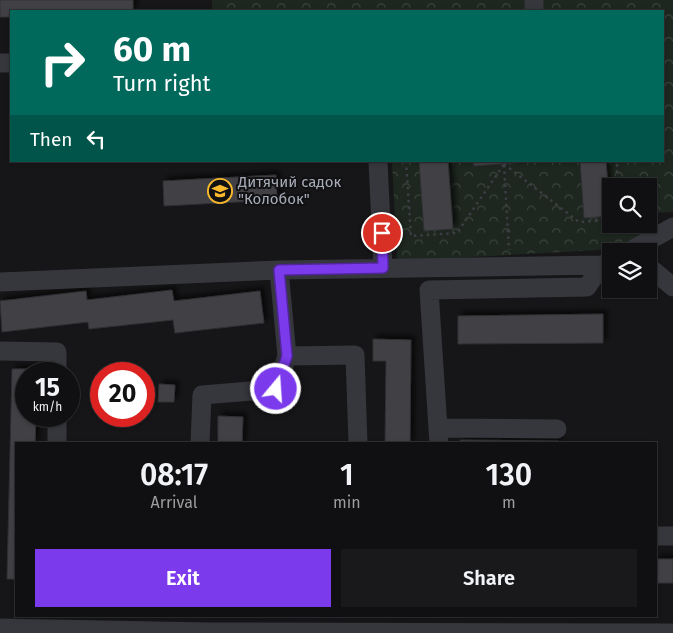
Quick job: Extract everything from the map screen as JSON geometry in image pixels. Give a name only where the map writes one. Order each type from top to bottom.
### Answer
[{"type":"street","points":[[378,162],[383,268]]},
{"type":"street","points":[[644,243],[673,227]]},
{"type":"street","points":[[0,282],[279,270],[602,263]]},
{"type":"street","points":[[557,429],[439,436],[429,290],[587,288],[602,269]]},
{"type":"street","points":[[200,442],[202,395],[276,389],[287,356],[279,270]]},
{"type":"street","points":[[657,274],[673,287]]},
{"type":"street","points":[[0,351],[57,352],[57,362]]},
{"type":"street","points":[[287,356],[355,355],[358,442]]},
{"type":"street","points":[[57,427],[57,442]]},
{"type":"street","points":[[657,536],[673,536]]},
{"type":"street","points":[[0,628],[209,624],[440,624],[673,633]]},
{"type":"path","points":[[406,162],[411,236],[457,233],[504,164]]},
{"type":"path","points":[[617,162],[617,178]]},
{"type":"path","points":[[504,164],[579,222],[602,221]]},
{"type":"path","points":[[504,164],[510,266]]},
{"type":"green space","points":[[212,0],[673,0],[673,212],[657,213],[657,178],[602,178],[602,233],[642,233],[643,242],[602,243],[602,250],[397,261],[392,162],[664,162],[664,10],[212,10]]},
{"type":"building","points":[[0,0],[133,0],[133,10],[10,10],[10,17],[0,17]]},
{"type":"building","points":[[419,162],[448,162],[453,229],[424,231]]},
{"type":"building","points":[[473,162],[527,162],[474,166]]},
{"type":"building","points":[[580,162],[606,162],[607,178],[602,178],[602,217],[584,218]]},
{"type":"building","name":"Дитячий садок \"Колобок\"","points":[[276,175],[277,200],[164,206],[163,181]]},
{"type":"building","points":[[172,290],[174,301],[260,291],[264,323],[175,333],[173,320],[89,329],[88,322],[2,332],[0,301],[86,291],[87,300]]},
{"type":"building","points":[[603,314],[603,343],[458,344],[458,316]]},
{"type":"building","points":[[373,339],[411,340],[410,442],[385,442],[386,361],[373,361]]},
{"type":"building","points":[[12,369],[15,369],[15,427],[36,427],[35,442],[15,442],[15,579],[7,579]]},
{"type":"building","points":[[159,384],[175,385],[174,402],[158,402]]},
{"type":"building","points":[[218,416],[243,417],[242,442],[218,442]]},
{"type":"building","points":[[460,440],[559,441],[559,442],[460,442]]},
{"type":"building","points":[[657,559],[673,559],[673,583],[657,583]]},
{"type":"place","name":"Дитячий садок \"Колобок\"","points":[[220,191]]},
{"type":"route","points":[[276,389],[287,356],[279,270],[383,268],[382,233]]}]
